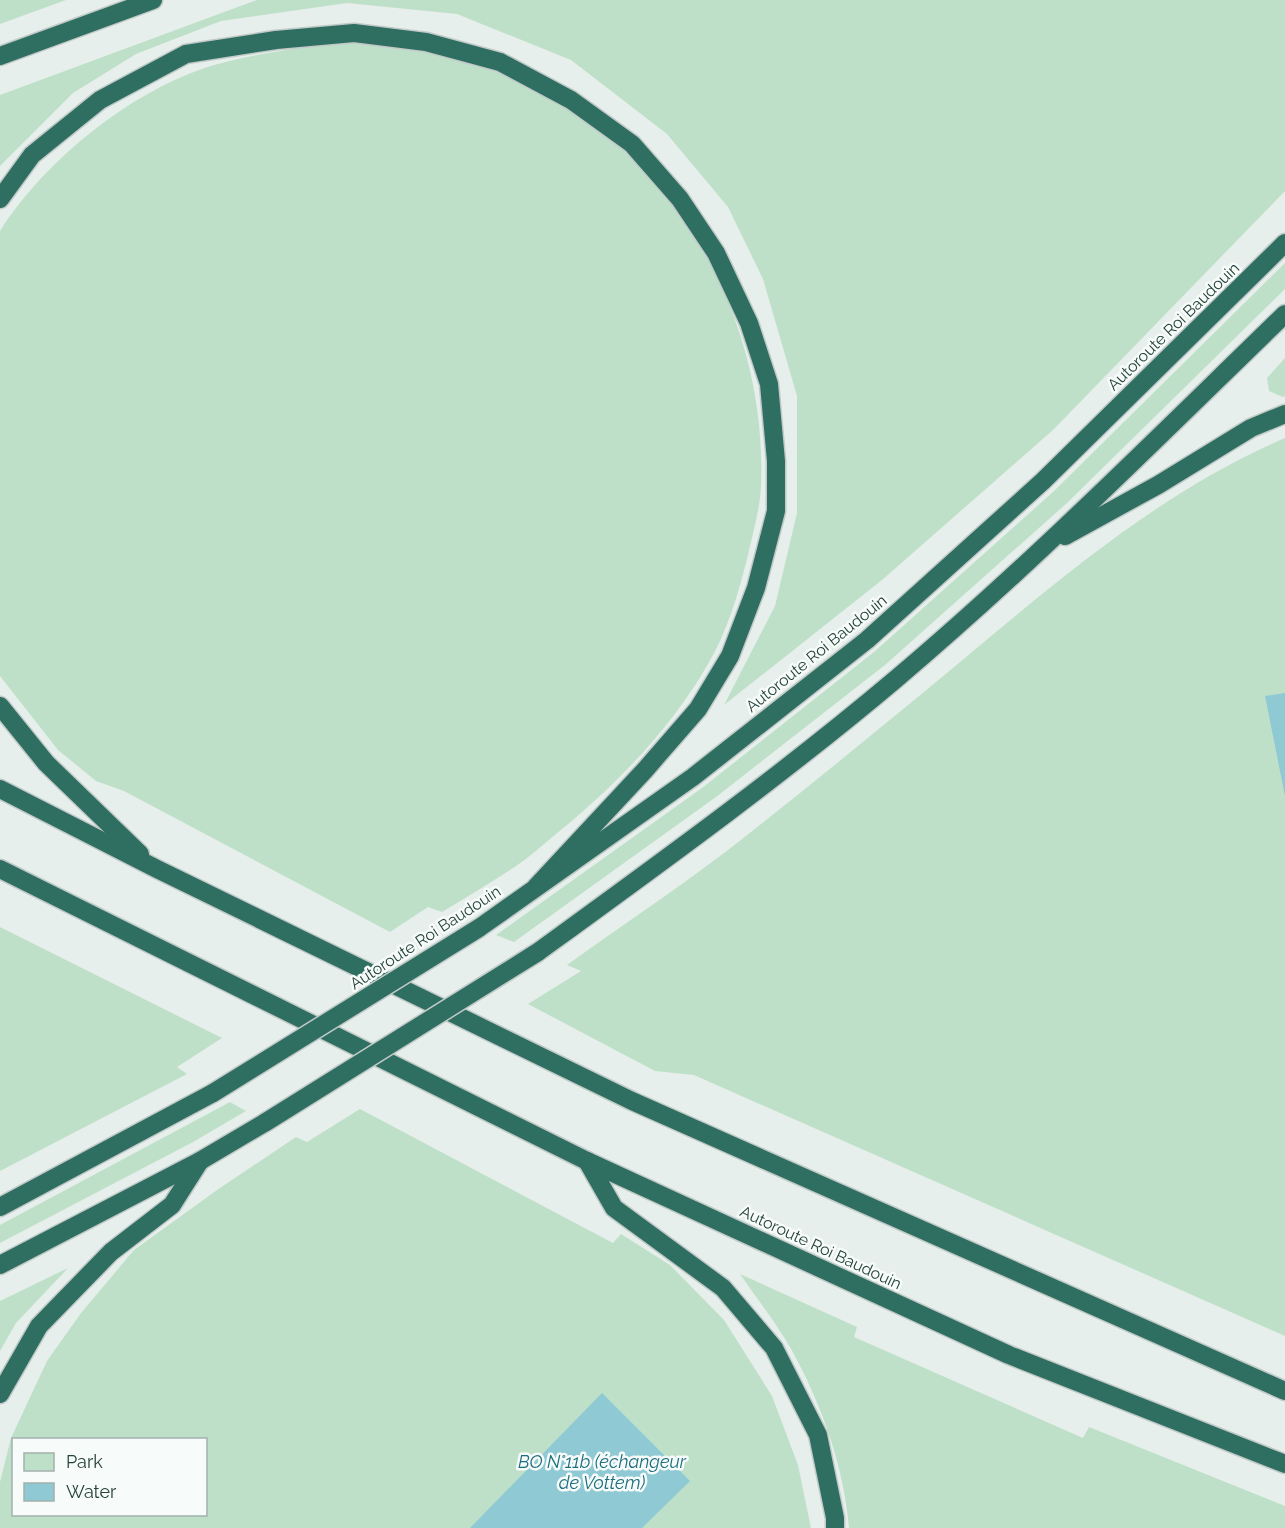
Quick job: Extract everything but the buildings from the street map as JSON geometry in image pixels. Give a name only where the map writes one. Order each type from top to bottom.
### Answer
[{"type":"highway","points":[[0,56],[153,0]]},
{"type":"highway","points":[[0,199],[33,155],[100,100],[186,54],[276,40],[354,33],[426,42],[500,62],[571,100],[632,144],[680,199],[716,253],[748,323],[769,384],[776,461],[776,511],[756,588],[730,656],[698,709],[645,770],[536,886]]},
{"type":"highway","name":"Autoroute Roi Baudouin","points":[[0,1207],[213,1093],[479,928],[693,777],[867,640],[1043,481],[1285,243]]},
{"type":"highway","points":[[0,1264],[200,1161],[266,1122],[538,952],[726,814],[886,687],[1043,549],[1285,314]]},
{"type":"highway","points":[[1043,549],[1158,485],[1251,428],[1285,414]]},
{"type":"highway","points":[[0,705],[45,763],[157,869]]},
{"type":"highway","points":[[0,789],[157,869],[632,1101],[1285,1391]]},
{"type":"highway","name":"Autoroute Roi Baudouin","points":[[0,869],[587,1161],[1009,1355],[1285,1464]]},
{"type":"highway","points":[[0,1394],[39,1326],[111,1252],[172,1204],[200,1161]]},
{"type":"highway","points":[[587,1161],[614,1208],[723,1288],[774,1348],[818,1435],[836,1518],[835,1528]]},
{"type":"highway","points":[[1243,1374],[1285,1378]]},
{"type":"green space","points":[[0,0],[66,0],[0,24]]},
{"type":"green space","points":[[257,0],[1285,0],[1285,191],[1053,430],[882,580],[724,705],[775,606],[797,513],[797,396],[763,279],[728,207],[667,134],[571,60],[457,14],[347,3],[221,21],[136,54],[73,93],[0,166],[0,95]]},
{"type":"green space","points":[[340,42],[426,52],[490,68],[567,106],[618,145],[662,191],[698,242],[727,299],[747,359],[759,422],[761,486],[756,523],[731,613],[715,652],[693,689],[657,736],[617,780],[525,860],[442,912],[428,907],[390,932],[124,791],[96,781],[58,750],[0,676],[0,231],[19,204],[67,153],[95,129],[155,90],[187,75],[233,60]]},
{"type":"green space","points":[[1285,263],[1285,289],[1067,503],[885,665],[716,797],[514,942],[496,935],[702,788],[874,652],[1053,492]]},
{"type":"green space","points":[[1285,358],[1285,396],[1283,397],[1269,391],[1267,378]]},
{"type":"green space","points":[[1285,438],[1285,1336],[694,1075],[655,1071],[528,1004],[581,971],[567,965],[751,832],[1090,556],[1184,491],[1233,463]]},
{"type":"green space","points":[[0,927],[222,1038],[177,1067],[187,1074],[0,1171]]},
{"type":"green space","points":[[230,1102],[246,1111],[193,1142],[0,1243],[0,1225]]},
{"type":"green space","points":[[360,1109],[613,1243],[621,1234],[670,1265],[724,1320],[772,1396],[798,1465],[811,1528],[0,1528],[0,1482],[11,1438],[47,1361],[81,1313],[134,1250],[296,1137],[307,1142]]},
{"type":"green space","points":[[68,1268],[16,1323],[0,1351],[0,1301]]},
{"type":"green space","points":[[740,1274],[857,1327],[854,1337],[1083,1438],[1089,1427],[1285,1506],[1285,1528],[849,1528],[843,1484],[831,1441],[806,1378],[777,1326]]},
{"type":"water","points":[[1285,693],[1285,796],[1265,696]]},
{"type":"water","name":"BO N°11b (échangeur de Vottem)","points":[[602,1393],[690,1481],[642,1528],[470,1528]]}]
